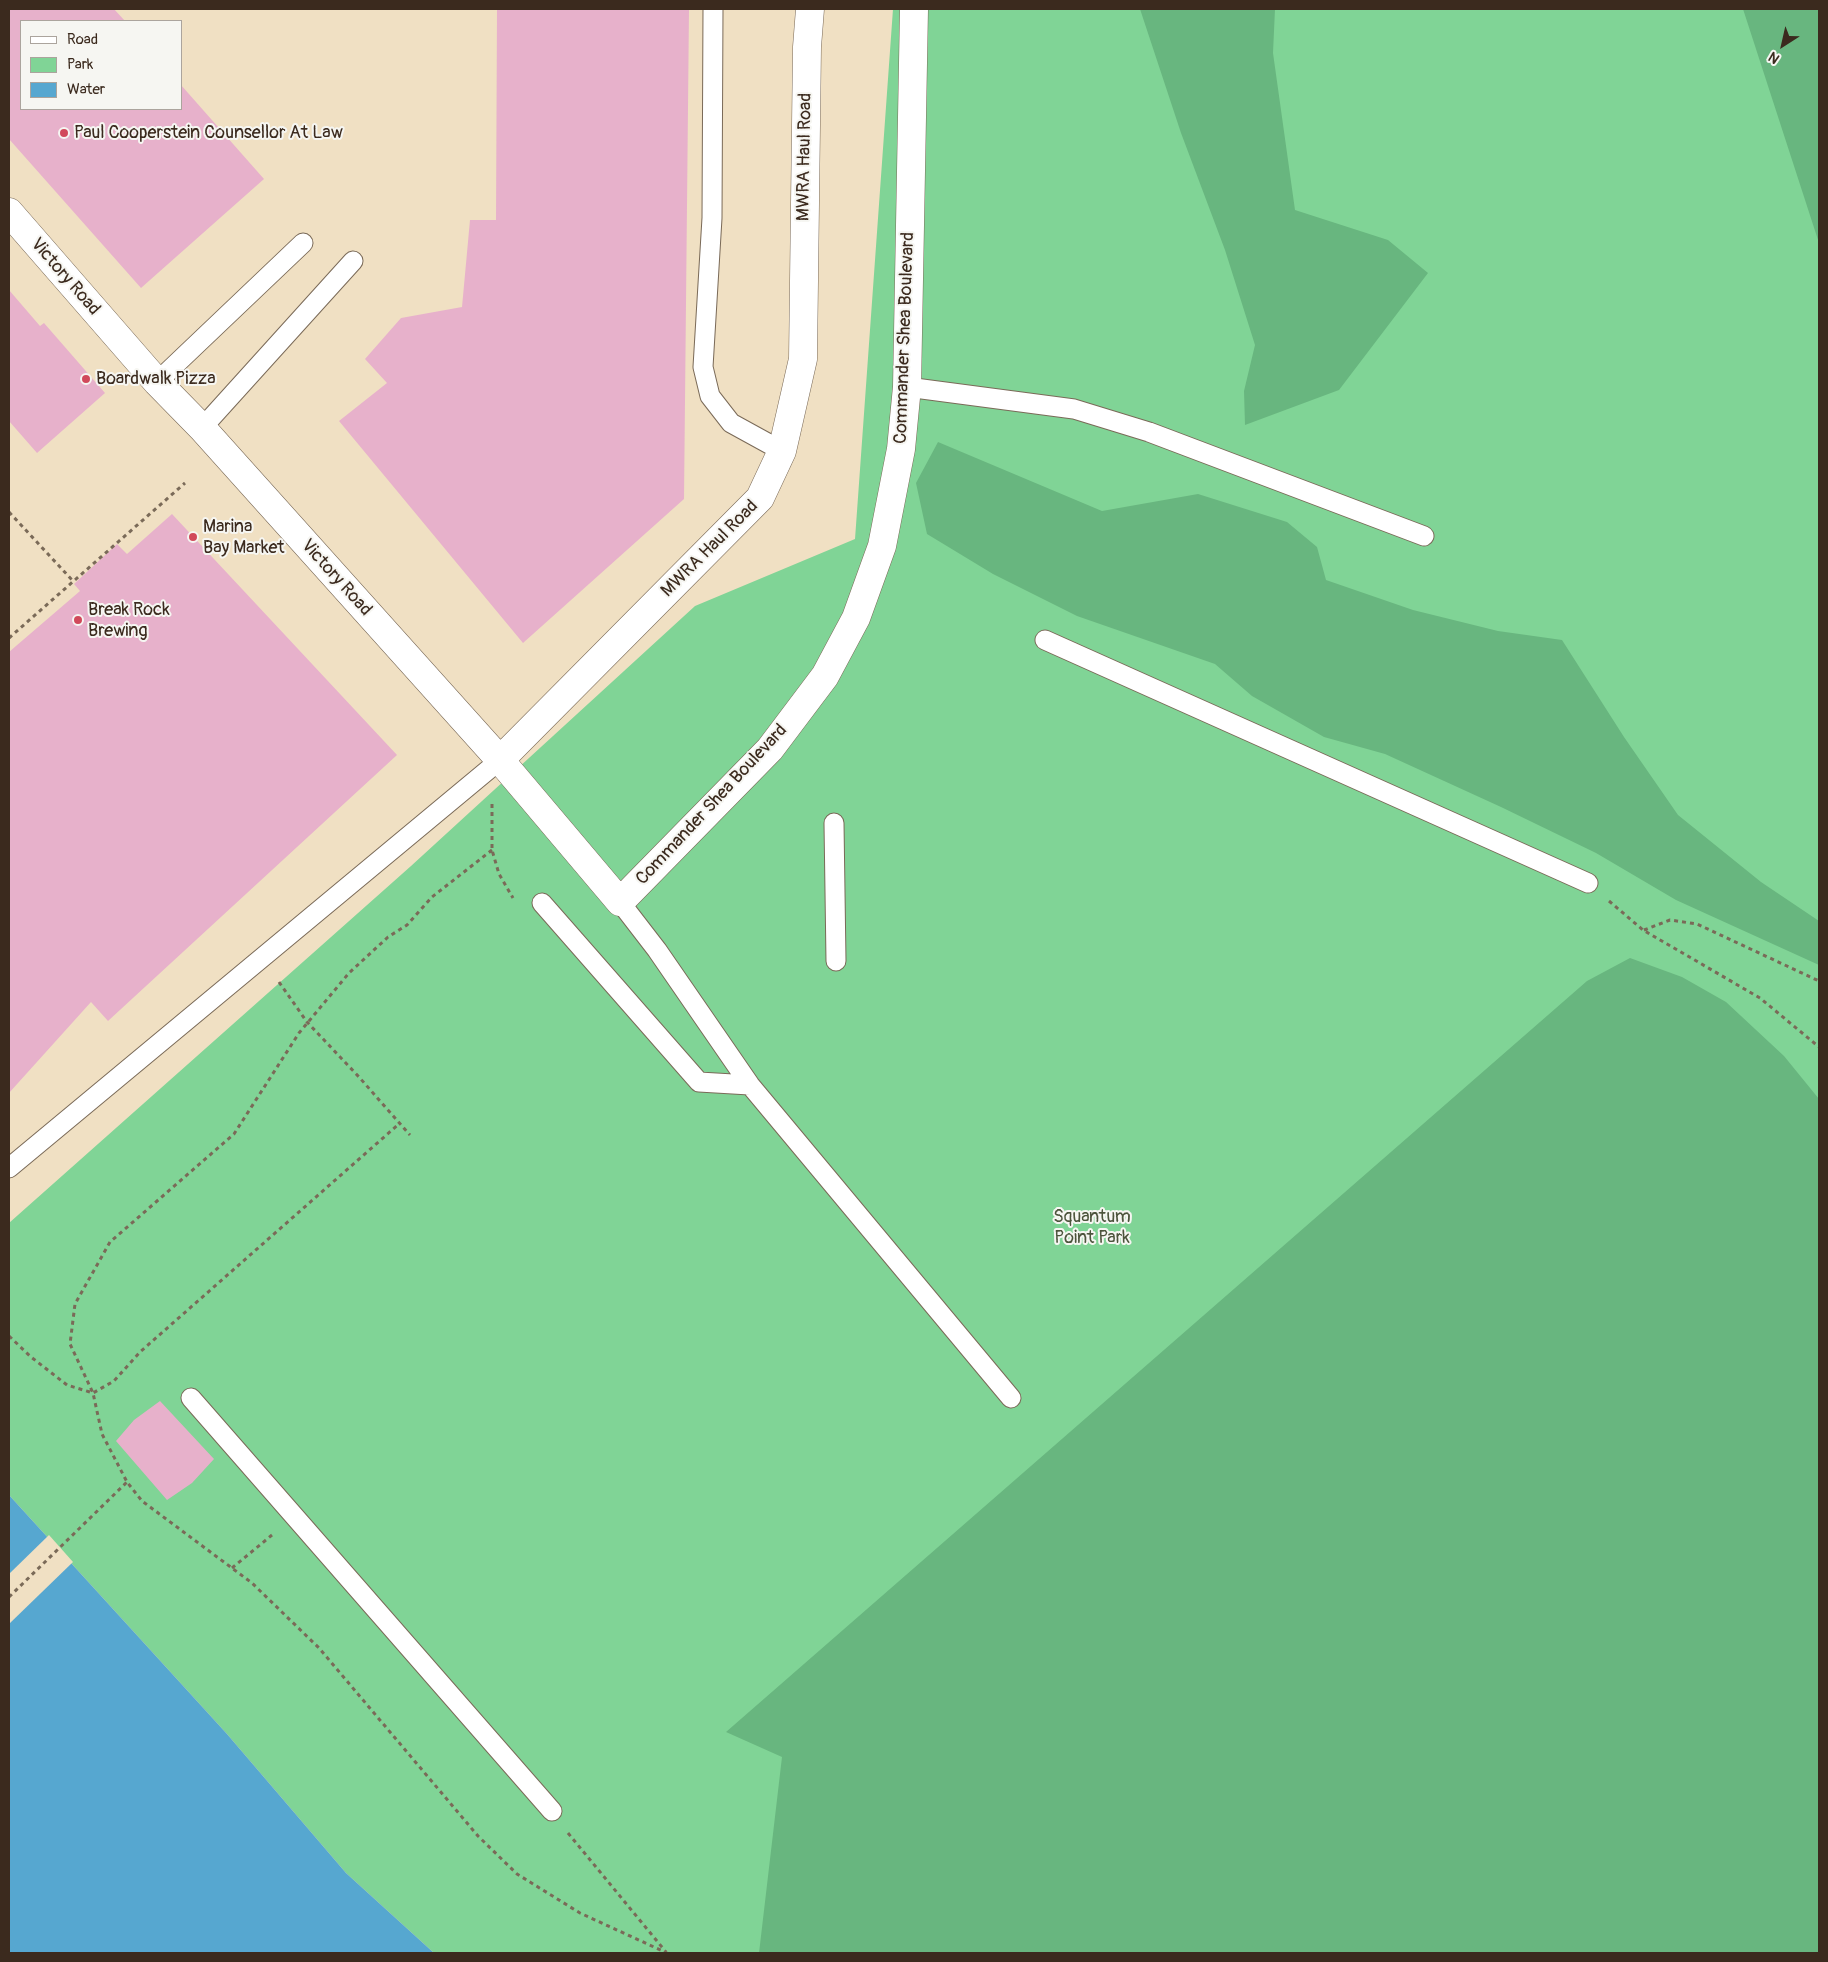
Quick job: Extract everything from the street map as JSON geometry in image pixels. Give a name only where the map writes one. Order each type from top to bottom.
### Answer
[{"type":"street","name":"MWRA Haul Road","points":[[500,760],[760,498],[782,451],[802,359],[807,47],[810,9]]},
{"type":"street","name":"Commander Shea Boulevard","points":[[620,902],[770,749],[825,676],[856,618],[882,546],[901,449],[907,387],[914,9]]},
{"type":"street","name":"Victory Road","points":[[9,212],[157,382],[202,428],[500,760],[620,902]]},
{"type":"lane","points":[[713,9],[712,218],[703,367],[710,396],[731,423],[782,451]]},
{"type":"lane","points":[[157,382],[303,242]]},
{"type":"lane","points":[[202,428],[353,260]]},
{"type":"lane","points":[[907,387],[1074,409],[1150,432],[1424,536]]},
{"type":"lane","points":[[1045,640],[1588,883]]},
{"type":"lane","points":[[9,1168],[500,760]]},
{"type":"lane","points":[[834,823],[836,961]]},
{"type":"lane","points":[[620,902],[657,950],[750,1085],[1011,1398]]},
{"type":"lane","points":[[542,903],[699,1082],[750,1085]]},
{"type":"lane","points":[[191,1398],[552,1810]]},
{"type":"path","points":[[9,638],[185,483]]},
{"type":"path","points":[[9,512],[73,582]]},
{"type":"path","points":[[492,804],[492,850],[499,874],[515,901]]},
{"type":"path","points":[[492,850],[432,897],[407,925],[368,954],[307,1022],[234,1134],[110,1242],[75,1304],[70,1344],[93,1393],[102,1434],[127,1482],[142,1501],[252,1583],[319,1648],[478,1836],[516,1874],[580,1913],[667,1953],[580,1850],[552,1810]]},
{"type":"path","points":[[1588,883],[1643,930],[1760,998],[1819,1047]]},
{"type":"path","points":[[1643,930],[1670,920],[1696,924],[1819,981]]},
{"type":"path","points":[[279,982],[307,1022],[410,1135]]},
{"type":"path","points":[[9,1336],[31,1357],[68,1385],[93,1393],[114,1381],[140,1352],[400,1123]]},
{"type":"path","points":[[9,1597],[127,1482]]},
{"type":"path","points":[[232,1568],[294,1517]]},
{"type":"green space","name":"Squantum Point Park","points":[[893,9],[1819,9],[1819,1953],[434,1953],[346,1873],[227,1734],[9,1495],[9,1223],[411,866],[695,606],[855,539]]},
{"type":"green space","points":[[1140,9],[1275,9],[1273,53],[1295,210],[1388,240],[1428,273],[1339,390],[1245,425],[1244,391],[1255,345],[1225,250],[1181,133]]},
{"type":"green space","points":[[1743,9],[1819,9],[1819,243]]},
{"type":"green space","points":[[938,442],[1102,511],[1198,494],[1287,522],[1317,547],[1326,580],[1413,610],[1498,631],[1562,640],[1624,737],[1678,815],[1761,882],[1819,921],[1819,965],[1676,900],[1596,853],[1501,807],[1385,754],[1324,737],[1252,696],[1215,664],[1077,616],[993,574],[927,534],[916,483]]},
{"type":"green space","points":[[1630,958],[1682,977],[1726,1002],[1784,1056],[1819,1099],[1819,1953],[759,1953],[782,1757],[726,1732],[1587,981]]},
{"type":"water","points":[[9,1495],[227,1734],[346,1873],[434,1953],[9,1953]]},
{"type":"pier","points":[[49,1535],[73,1562],[9,1624],[9,1574]]},
{"type":"building","points":[[9,9],[114,9],[124,20],[20,20],[20,110],[182,110],[182,86],[264,179],[141,288],[9,139]]},
{"type":"building","points":[[497,9],[689,9],[684,499],[523,643],[339,421],[387,383],[365,359],[401,318],[462,307],[470,220],[496,220]]},
{"type":"building","points":[[9,290],[40,326],[44,323],[105,393],[37,453],[9,421]]},
{"type":"building","points":[[172,514],[397,755],[108,1021],[91,1002],[9,1093],[9,652],[80,591],[74,584],[117,544],[127,554]]},
{"type":"building","points":[[160,1401],[214,1459],[192,1483],[167,1500],[116,1441],[134,1420]]},
{"type":"place","name":"Paul Cooperstein Counsellor At Law","points":[[64,133]]},
{"type":"place","name":"Boardwalk Pizza","points":[[86,379]]},
{"type":"place","name":"Marina Bay Market","points":[[193,537]]},
{"type":"place","name":"Break Rock Brewing","points":[[78,620]]}]
